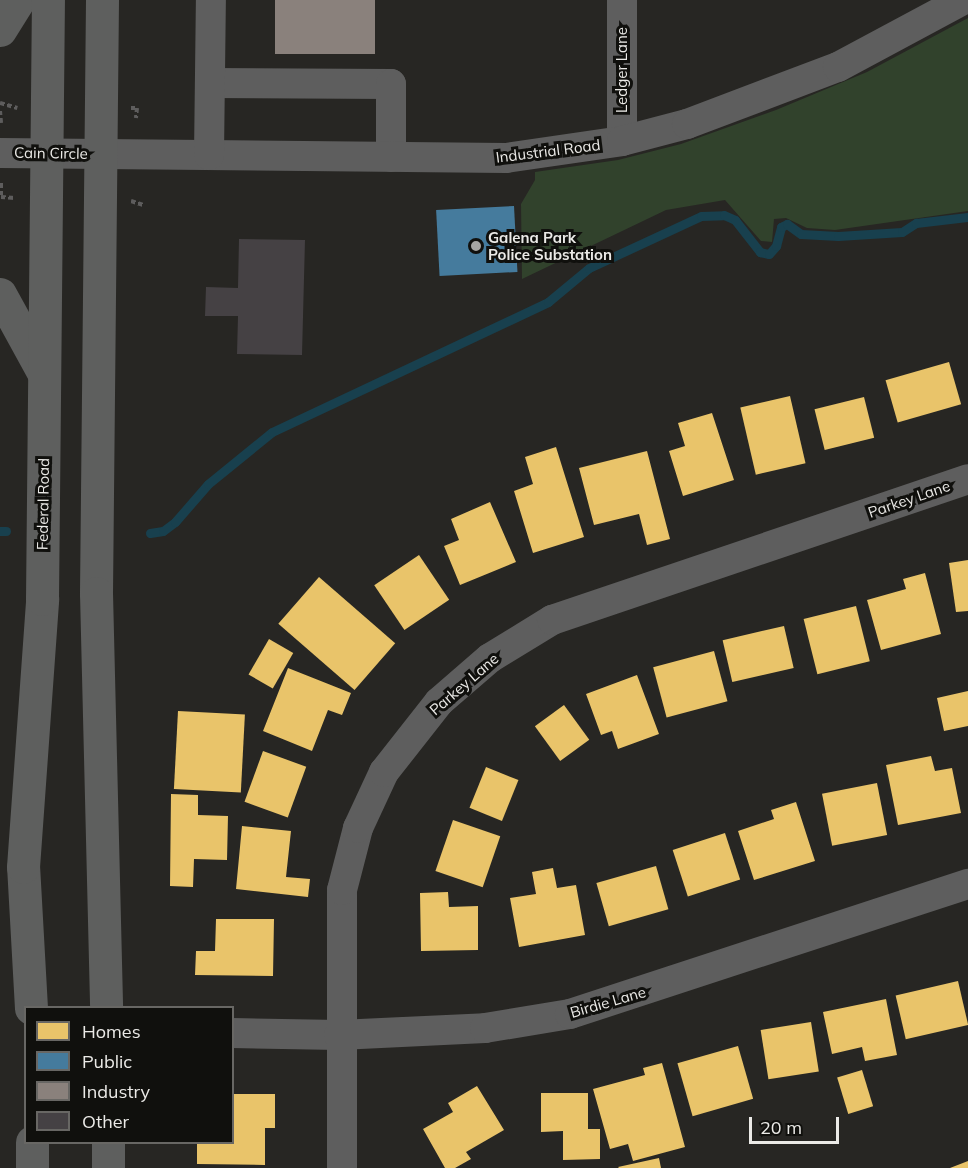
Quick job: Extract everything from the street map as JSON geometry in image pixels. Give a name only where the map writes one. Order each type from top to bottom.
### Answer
[{"type":"main road","points":[[0,30],[19,0]]},
{"type":"main road","name":"Federal Road","points":[[31,1006],[23,867],[42,599],[48,0]]},
{"type":"main road","points":[[102,0],[96,593],[106,1006]]},
{"type":"main road","points":[[0,294],[44,376]]},
{"type":"main road","points":[[32,1144],[32,1168]]},
{"type":"main road","points":[[108,1144],[108,1168]]},
{"type":"street","points":[[210,155],[212,0]]},
{"type":"street","name":"Ledger Lane","points":[[622,0],[622,141]]},
{"type":"street","name":"Industrial Road","points":[[102,154],[506,158],[622,141],[687,124],[838,67],[963,0]]},
{"type":"street","points":[[210,83],[391,84],[391,157]]},
{"type":"street","name":"Cain Circle","points":[[0,153],[102,154]]},
{"type":"street","name":"Parkey Lane","points":[[342,1162],[339,1035],[342,890],[358,828],[384,772],[438,702],[490,658],[552,620],[968,479]]},
{"type":"street","name":"Birdie Lane","points":[[234,1033],[339,1035],[485,1028],[570,1014],[968,884]]},
{"type":"path","points":[[0,103],[24,110]]},
{"type":"path","points":[[0,174],[1,197],[25,198]]},
{"type":"path","points":[[134,200],[136,192]]},
{"type":"path","points":[[128,201],[134,200],[143,205]]},
{"type":"green space","points":[[968,18],[968,211],[835,230],[807,228],[786,218],[774,219],[772,242],[761,241],[725,200],[666,210],[522,279],[521,204],[535,180],[535,172],[618,160],[681,144],[776,110],[867,72]]},
{"type":"building: Homes","points":[[949,362],[961,404],[898,422],[886,380]]},
{"type":"building: Homes","points":[[790,396],[806,463],[756,475],[740,407]]},
{"type":"building: Homes","points":[[864,397],[874,438],[825,450],[815,409]]},
{"type":"building: Homes","points":[[712,413],[734,480],[683,496],[669,451],[685,446],[678,423]]},
{"type":"building: Homes","points":[[556,447],[584,537],[533,553],[514,491],[533,484],[525,457]]},
{"type":"building: Homes","points":[[647,451],[670,539],[647,545],[639,514],[594,525],[579,468]]},
{"type":"building: Homes","points":[[490,502],[516,562],[460,585],[444,546],[459,540],[451,519]]},
{"type":"building: Homes","points":[[419,555],[449,600],[404,630],[374,585]]},
{"type":"building: Homes","points":[[968,560],[968,611],[956,612],[949,563]]},
{"type":"building: Homes","points":[[925,573],[941,634],[881,650],[867,600],[906,589],[903,579]]},
{"type":"building: Homes","points":[[319,577],[395,643],[355,690],[278,624]]},
{"type":"building: Homes","points":[[856,606],[870,661],[817,674],[804,619]]},
{"type":"building: Homes","points":[[784,626],[794,668],[732,682],[723,640]]},
{"type":"building: Homes","points":[[269,639],[293,653],[273,689],[248,675]]},
{"type":"building: Homes","points":[[714,651],[727,701],[667,718],[653,667]]},
{"type":"building: Homes","points":[[288,668],[351,693],[342,715],[328,710],[312,751],[263,731]]},
{"type":"building: Homes","points":[[637,675],[659,734],[618,749],[612,731],[601,735],[586,694]]},
{"type":"building: Homes","points":[[968,691],[968,726],[944,731],[937,698]]},
{"type":"building: Homes","points":[[564,705],[589,740],[560,761],[535,726]]},
{"type":"building: Homes","points":[[178,711],[245,715],[241,792],[174,789]]},
{"type":"building: Homes","points":[[263,751],[306,767],[288,817],[245,802]]},
{"type":"building: Homes","points":[[931,756],[935,771],[952,768],[961,813],[898,825],[886,765]]},
{"type":"building: Homes","points":[[486,767],[518,780],[502,821],[470,808]]},
{"type":"building: Homes","points":[[877,783],[887,835],[832,846],[822,794]]},
{"type":"building: Homes","points":[[171,794],[198,795],[198,815],[228,816],[227,860],[194,859],[193,887],[170,886]]},
{"type":"building: Homes","points":[[796,802],[815,861],[754,880],[738,831],[774,819],[771,810]]},
{"type":"building: Homes","points":[[453,820],[500,836],[483,887],[435,871]]},
{"type":"building: Homes","points":[[242,826],[291,831],[286,877],[310,879],[308,897],[236,889]]},
{"type":"building: Homes","points":[[725,833],[740,880],[688,897],[673,850]]},
{"type":"building: Homes","points":[[656,866],[668,909],[609,926],[596,883]]},
{"type":"building: Homes","points":[[553,868],[557,888],[576,885],[585,935],[519,947],[510,898],[536,894],[532,872]]},
{"type":"building: Homes","points":[[448,892],[449,907],[478,906],[478,950],[421,951],[420,893]]},
{"type":"building: Homes","points":[[216,919],[274,919],[273,976],[195,975],[196,951],[215,951]]},
{"type":"building: Homes","points":[[958,981],[968,1025],[906,1039],[896,995]]},
{"type":"building: Homes","points":[[886,999],[897,1055],[865,1061],[862,1047],[832,1054],[823,1012]]},
{"type":"building: Homes","points":[[811,1022],[819,1071],[768,1079],[761,1030]]},
{"type":"building: Homes","points":[[738,1046],[753,1099],[693,1116],[677,1063]]},
{"type":"building: Homes","points":[[662,1063],[685,1147],[633,1161],[628,1144],[610,1149],[593,1089],[645,1075],[643,1068]]},
{"type":"building: Homes","points":[[862,1070],[873,1106],[848,1114],[837,1078]]},
{"type":"building: Homes","points":[[477,1086],[504,1130],[466,1152],[471,1159],[455,1168],[445,1168],[423,1129],[453,1112],[448,1103]]},
{"type":"building: Homes","points":[[541,1093],[588,1093],[588,1129],[600,1129],[600,1159],[563,1160],[563,1131],[541,1132]]},
{"type":"building: Homes","points":[[234,1094],[275,1094],[275,1128],[265,1128],[265,1165],[197,1164],[197,1144],[234,1144]]},
{"type":"building: Homes","points":[[659,1158],[661,1168],[618,1167]]},
{"type":"building: Homes","points":[[968,1161],[968,1168],[950,1168]]},
{"type":"building: Public","points":[[514,206],[517,272],[440,276],[436,210]]},
{"type":"building: Industry","points":[[275,0],[375,0],[375,54],[275,54]]},
{"type":"building: Other","points":[[239,239],[305,240],[302,355],[237,354],[238,316],[205,316],[206,287],[238,288]]},
{"type":"waterway","points":[[150,533],[163,531],[175,522],[208,484],[272,432],[548,302],[589,268],[701,216],[724,215],[735,220],[760,252],[769,254],[776,246],[781,227],[787,224],[801,234],[838,236],[902,232],[916,223],[968,217]]},
{"type":"waterway","points":[[0,531],[6,531]]},
{"type":"place","name":"Galena Park Police Substation","points":[[476,246]]}]
